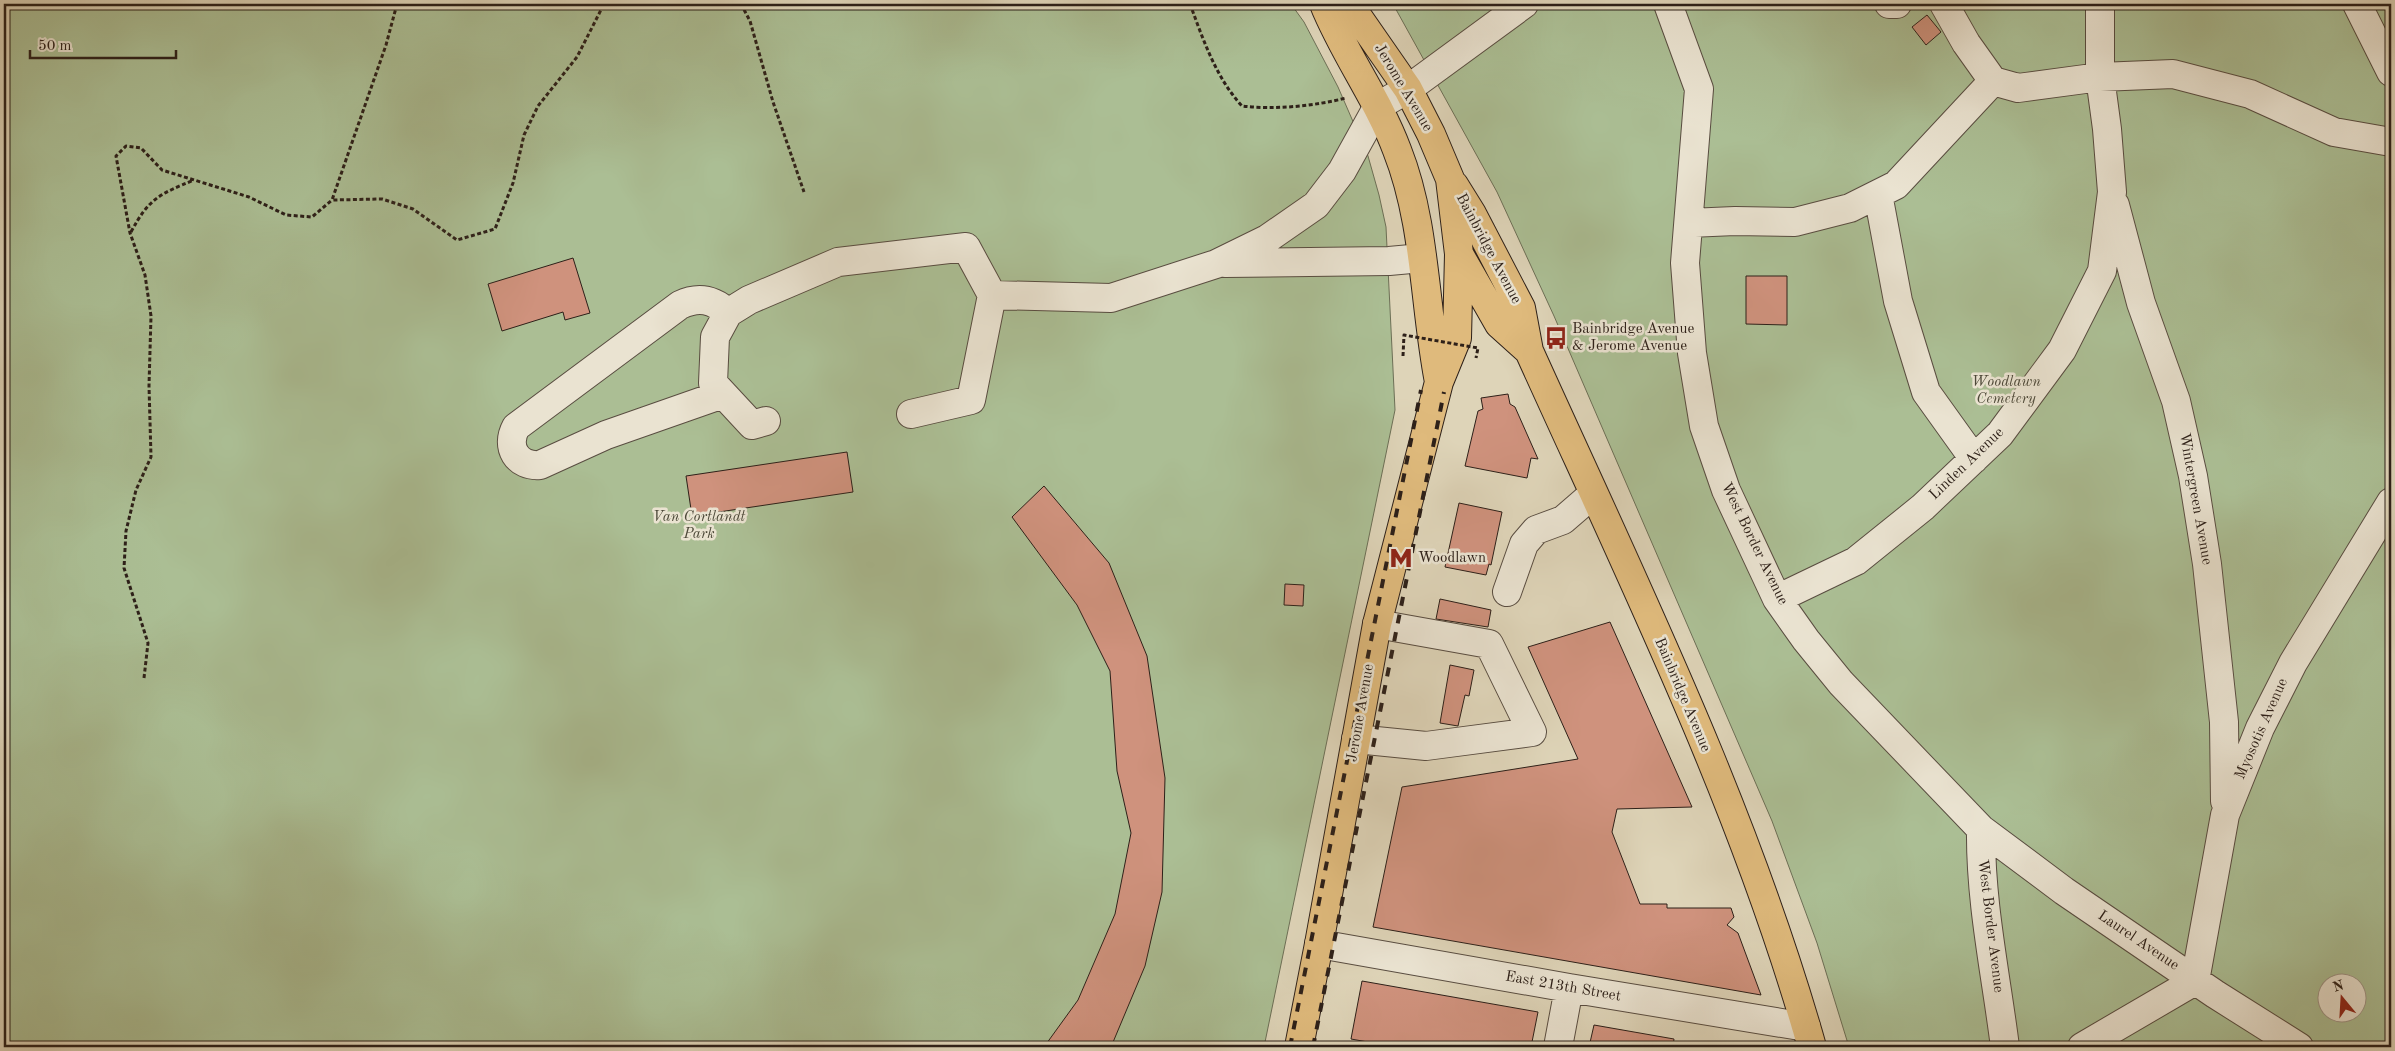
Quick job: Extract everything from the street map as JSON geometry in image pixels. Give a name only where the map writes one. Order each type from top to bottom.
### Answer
[{"type":"main road","name":"Jerome Avenue","points":[[1324,4],[1378,106],[1398,150],[1411,192],[1422,258],[1430,335],[1438,382]]},
{"type":"main road","name":"Jerome Avenue","points":[[1299,1047],[1320,944],[1377,624],[1438,382],[1457,338],[1459,254],[1450,179],[1431,134],[1408,90],[1349,4]]},
{"type":"main road","name":"Bainbridge Avenue","points":[[1450,179],[1472,214],[1521,308],[1529,351],[1682,692],[1764,893],[1809,1037]]},
{"type":"main road","name":"Bainbridge Avenue","points":[[1459,254],[1499,324],[1529,351]]},
{"type":"main road","points":[[1422,258],[1459,254]]},
{"type":"street","points":[[992,294],[1111,298],[1216,264],[1267,239],[1316,205],[1342,171],[1378,106],[1408,90],[1524,4]]},
{"type":"street","name":"West Border Avenue","points":[[1668,4],[1699,89],[1685,263],[1692,353],[1704,426],[1726,490],[1777,598],[1806,640],[1841,683],[1981,829],[1984,896],[2005,1047]]},
{"type":"street","points":[[1889,4],[1897,4]]},
{"type":"street","points":[[1944,4],[1966,43],[1993,81],[2018,88],[2100,77],[2173,74],[2250,94],[2334,132],[2391,142]]},
{"type":"street","name":"Linden Avenue","points":[[1777,598],[1856,561],[1923,507],[2000,434],[2062,350],[2102,271],[2112,192],[2108,129],[2100,77],[2100,4]]},
{"type":"street","points":[[2358,4],[2391,72]]},
{"type":"street","points":[[1689,224],[1735,221],[1795,222],[1850,208],[1896,185],[1993,81]]},
{"type":"street","name":"Wintergreen Avenue","points":[[2112,192],[2141,303],[2176,401],[2193,476],[2207,564],[2224,722],[2226,815]]},
{"type":"street","points":[[1878,194],[1898,301],[1926,392],[1974,459]]},
{"type":"street","points":[[766,422],[752,425],[713,383],[715,337],[728,313],[750,300],[838,262],[966,247],[992,294],[971,400],[911,414]]},
{"type":"street","points":[[1216,264],[1389,262],[1422,258]]},
{"type":"street","points":[[723,394],[612,432],[540,465],[530,466],[522,463],[512,448],[511,436],[516,427],[680,304],[699,298],[720,306],[728,313]]},
{"type":"street","points":[[1507,592],[1524,544],[1536,530],[1562,520],[1593,494]]},
{"type":"street","name":"Myosotis Avenue","points":[[2195,981],[2226,815],[2260,728],[2293,662],[2391,502]]},
{"type":"street","points":[[1356,738],[1426,746],[1532,732],[1489,644],[1377,624]]},
{"type":"street","name":"Laurel Avenue","points":[[1981,829],[2064,891],[2195,981],[2299,1047]]},
{"type":"street","name":"East 213th Street","points":[[1320,944],[1569,988],[1809,1037]]},
{"type":"street","points":[[2082,1047],[2195,981]]},
{"type":"street","points":[[1558,1047],[1569,988]]},
{"type":"path","points":[[144,678],[148,643],[124,568],[126,531],[130,514],[136,490],[151,457],[148,386],[151,316],[146,275],[130,232],[116,156],[126,146],[141,148],[162,170],[248,196],[286,215],[312,217],[332,200],[386,46],[397,4]]},
{"type":"path","points":[[332,200],[382,199],[412,209],[457,240],[495,229],[513,183],[524,136],[538,106],[577,57],[604,4]]},
{"type":"path","points":[[741,4],[750,21],[772,102],[804,192]]},
{"type":"path","points":[[1190,4],[1223,80],[1242,106],[1260,108],[1346,98]]},
{"type":"path","points":[[130,232],[142,211],[160,194],[194,180]]},
{"type":"path","points":[[1403,356],[1404,335],[1478,348],[1476,358]]},
{"type":"green space","name":"Van Cortlandt Park","points":[[4,4],[1291,4],[1304,22],[1338,87],[1368,156],[1379,195],[1386,227],[1395,410],[1264,1047],[4,1047]]},
{"type":"green space","name":"Woodlawn Cemetery","points":[[1393,4],[2391,4],[2391,1047],[1849,1047],[1817,943],[1772,821],[1554,316],[1497,192]]},
{"type":"building","points":[[1927,15],[1941,32],[1926,45],[1912,27]]},
{"type":"building","points":[[573,258],[590,313],[565,320],[563,312],[502,331],[488,284]]},
{"type":"building","points":[[1746,276],[1787,276],[1787,325],[1746,324]]},
{"type":"building","points":[[1508,394],[1510,404],[1515,407],[1538,459],[1531,458],[1527,478],[1465,466],[1478,411],[1483,409],[1481,398]]},
{"type":"building","points":[[847,452],[853,492],[692,516],[686,476]]},
{"type":"building","points":[[1044,486],[1109,563],[1147,656],[1165,778],[1162,892],[1145,966],[1111,1047],[1044,1047],[1078,1000],[1115,914],[1131,833],[1117,771],[1110,671],[1077,605],[1012,517]]},
{"type":"building","points":[[1459,503],[1502,512],[1491,565],[1489,564],[1486,575],[1445,567]]},
{"type":"building","points":[[1285,584],[1304,585],[1303,606],[1284,605]]},
{"type":"building","points":[[1440,599],[1491,610],[1488,627],[1436,619]]},
{"type":"building","points":[[1610,622],[1692,807],[1617,809],[1612,832],[1640,904],[1667,904],[1667,908],[1731,908],[1734,917],[1727,925],[1738,933],[1761,995],[1373,927],[1402,787],[1578,759],[1528,647]]},
{"type":"building","points":[[1450,665],[1474,670],[1469,696],[1465,695],[1458,726],[1440,723]]},
{"type":"building","points":[[1362,981],[1538,1012],[1531,1047],[1396,1047],[1351,1039]]},
{"type":"building","points":[[1594,1025],[1674,1039],[1673,1047],[1589,1047]]},
{"type":"railway","points":[[1290,1047],[1421,390]]},
{"type":"railway","points":[[1313,1047],[1444,392]]},
{"type":"place","name":"Bainbridge Avenue & Jerome Avenue","points":[[1556,338]]},
{"type":"place","name":"Woodlawn","points":[[1401,558]]}]
